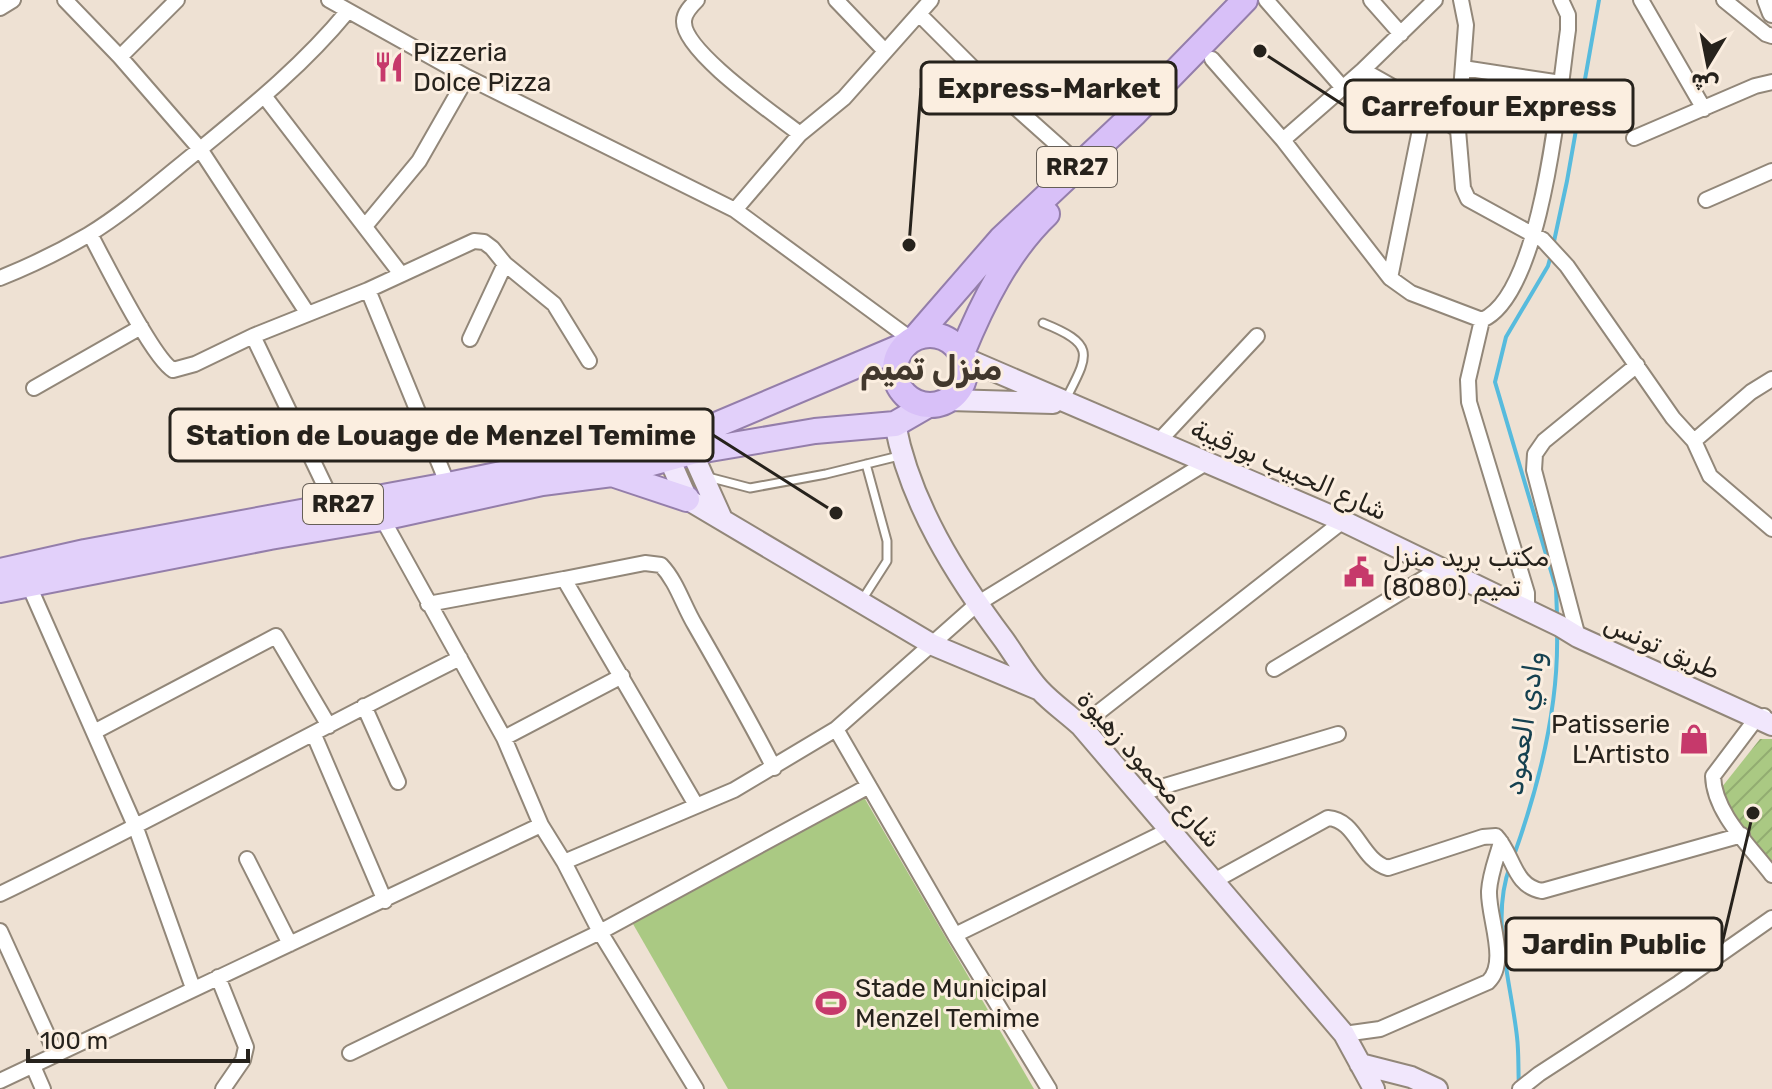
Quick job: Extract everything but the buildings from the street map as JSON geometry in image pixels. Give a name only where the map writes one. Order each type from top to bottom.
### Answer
[{"type":"highway","name":"RR27","points":[[911,341],[1001,239],[1179,70],[1245,0]]},
{"type":"highway","name":"RR27","points":[[938,403],[964,382],[963,356],[996,282],[1043,217],[1104,164],[1212,59],[1266,0]]},
{"type":"highway","points":[[938,403],[907,396],[899,387],[895,365],[911,341],[925,335],[946,338],[963,356]]},
{"type":"main road","name":"RR27","points":[[17,573],[382,508],[612,474],[678,449],[911,341]]},
{"type":"main road","name":"شارع الحبيب بورقيبة","points":[[963,356],[1064,403],[1209,461],[1343,521],[1529,613]]},
{"type":"main road","name":"شارع الحبيب بورقيبة","points":[[938,403],[1064,403]]},
{"type":"main road","name":"RR27","points":[[0,590],[17,573],[334,505],[382,508],[448,485],[588,456],[895,424],[938,403]]},
{"type":"main road","name":"شارع محمود زهيوة","points":[[895,424],[901,455],[945,552],[977,604],[1040,690],[1081,726],[1344,1034],[1374,1089]]},
{"type":"main road","points":[[678,449],[701,475],[722,519]]},
{"type":"main road","points":[[678,449],[687,499]]},
{"type":"main road","points":[[612,474],[687,499],[933,645],[1040,690]]},
{"type":"main road","name":"طريق تونس","points":[[1529,613],[1767,719]]},
{"type":"main road","points":[[1360,1064],[1411,1077],[1437,1089]]},
{"type":"street","points":[[0,8],[13,0]]},
{"type":"street","points":[[65,0],[120,57],[200,149],[308,314]]},
{"type":"street","points":[[120,57],[177,0]]},
{"type":"street","points":[[329,0],[467,77],[735,210],[911,341]]},
{"type":"street","points":[[697,0],[684,16],[683,25],[698,47],[712,65],[800,134]]},
{"type":"street","points":[[836,0],[884,50]]},
{"type":"street","points":[[735,210],[800,134],[844,98],[931,0]]},
{"type":"street","points":[[1266,0],[1343,88]]},
{"type":"street","points":[[1371,0],[1401,34]]},
{"type":"street","points":[[1283,140],[1363,70],[1435,0]]},
{"type":"street","points":[[1461,0],[1466,25],[1458,130],[1463,188],[1468,199],[1539,238],[1567,266],[1673,418],[1694,441],[1710,476],[1772,529]]},
{"type":"street","points":[[1212,59],[1283,140],[1390,278],[1411,293],[1482,320],[1491,317],[1503,302],[1539,238],[1568,30],[1568,15],[1561,0]]},
{"type":"street","points":[[1641,0],[1704,109]]},
{"type":"street","points":[[1724,0],[1772,36]]},
{"type":"street","points":[[1767,0],[1772,13]]},
{"type":"street","points":[[0,278],[47,259],[125,209],[265,97],[347,12]]},
{"type":"street","points":[[920,15],[986,81],[1080,165]]},
{"type":"street","points":[[1463,68],[1561,83]]},
{"type":"street","points":[[1363,70],[1425,105],[1458,130]]},
{"type":"street","points":[[366,225],[419,161],[467,77]]},
{"type":"street","points":[[1634,138],[1755,86],[1772,82]]},
{"type":"street","points":[[265,97],[401,274]]},
{"type":"street","points":[[1390,278],[1425,105]]},
{"type":"street","points":[[1706,200],[1772,171]]},
{"type":"street","points":[[90,234],[141,327],[164,363],[173,370],[195,364],[253,336],[368,290],[474,241],[484,242],[492,248],[505,264],[554,304],[589,361]]},
{"type":"street","points":[[470,339],[505,264]]},
{"type":"street","points":[[368,290],[448,485]]},
{"type":"street","points":[[1482,320],[1468,380],[1469,402],[1527,593],[1529,613]]},
{"type":"street","points":[[34,388],[141,327]]},
{"type":"street","points":[[253,336],[334,505]]},
{"type":"street","points":[[1159,441],[1257,336]]},
{"type":"street","points":[[1569,632],[1534,458],[1544,441],[1637,365]]},
{"type":"street","points":[[1694,441],[1751,392],[1772,379]]},
{"type":"street","points":[[564,862],[734,790],[774,768],[836,729],[977,604],[1209,461]]},
{"type":"street","points":[[382,508],[428,604],[504,738],[541,825],[600,932],[696,1089]]},
{"type":"street","points":[[1081,726],[1343,521]]},
{"type":"street","points":[[428,604],[645,563],[661,565],[676,585],[774,768]]},
{"type":"street","points":[[1274,669],[1441,568]]},
{"type":"street","points":[[17,573],[94,732],[136,828],[193,988]]},
{"type":"street","points":[[564,579],[696,805]]},
{"type":"street","points":[[94,732],[276,636],[329,726]]},
{"type":"street","points":[[0,894],[136,828],[460,658]]},
{"type":"street","points":[[504,738],[622,676]]},
{"type":"street","points":[[364,706],[398,782]]},
{"type":"street","points":[[1767,719],[1713,776],[1713,787],[1719,804],[1772,875]]},
{"type":"street","points":[[836,729],[955,935],[1049,1089]]},
{"type":"street","points":[[1138,794],[1338,734]]},
{"type":"street","points":[[314,735],[385,901]]},
{"type":"street","points":[[350,1053],[600,932],[869,786]]},
{"type":"street","points":[[1214,881],[1328,818],[1344,822],[1367,854],[1377,864],[1388,868],[1489,835],[1496,836],[1520,879],[1529,887],[1542,891],[1742,835]]},
{"type":"street","points":[[0,1081],[541,825]]},
{"type":"street","points":[[955,935],[1169,830]]},
{"type":"street","points":[[1344,1034],[1380,1029],[1488,982],[1495,974],[1498,959],[1489,889],[1503,844]]},
{"type":"street","points":[[247,859],[290,944]]},
{"type":"street","points":[[1531,1084],[1771,920]]},
{"type":"street","points":[[0,931],[56,1054]]},
{"type":"street","points":[[218,977],[246,1047],[243,1060],[223,1089]]},
{"type":"street","points":[[33,1066],[43,1089]]},
{"type":"lane","points":[[1043,323],[1069,333],[1084,349],[1085,361],[1064,403]]},
{"type":"lane","points":[[701,475],[750,488],[826,474],[901,455]]},
{"type":"lane","points":[[860,603],[887,561],[887,541],[866,464]]},
{"type":"green space","points":[[1760,739],[1772,739],[1772,866],[1718,792]]},
{"type":"green space","name":"Stade Municipal Menzel Temime","points":[[858,787],[1034,1089],[728,1089],[629,917]]},
{"type":"waterway","name":"وادي العمود","points":[[1553,246],[1599,0]]},
{"type":"waterway","name":"وادي العمود","points":[[1551,255],[1548,266],[1506,337],[1495,382],[1556,588],[1557,615]]},
{"type":"waterway","name":"وادي العمود","points":[[1513,858],[1546,747],[1555,690],[1557,632]]},
{"type":"waterway","name":"وادي العمود","points":[[1510,866],[1504,887],[1502,929],[1517,1037],[1519,1087]]},
{"type":"place","name":"Carrefour Express","points":[[1260,51]]},
{"type":"place","name":"Pizzeria Dolce Pizza","points":[[389,67]]},
{"type":"place","name":"Express-Market","points":[[909,245]]},
{"type":"place","name":"Station de Louage de Menzel Temime","points":[[836,513]]},
{"type":"place","name":"مكتب بريد منزل تميم (8080)","points":[[1359,572]]},
{"type":"place","name":"Patisserie L'Artisto","points":[[1694,739]]},
{"type":"place","name":"Jardin Public","points":[[1753,813]]},
{"type":"place","name":"Stade Municipal Menzel Temime","points":[[831,1003]]},
{"type":"district","name":"منزل تميم","points":[[931,368]]}]
